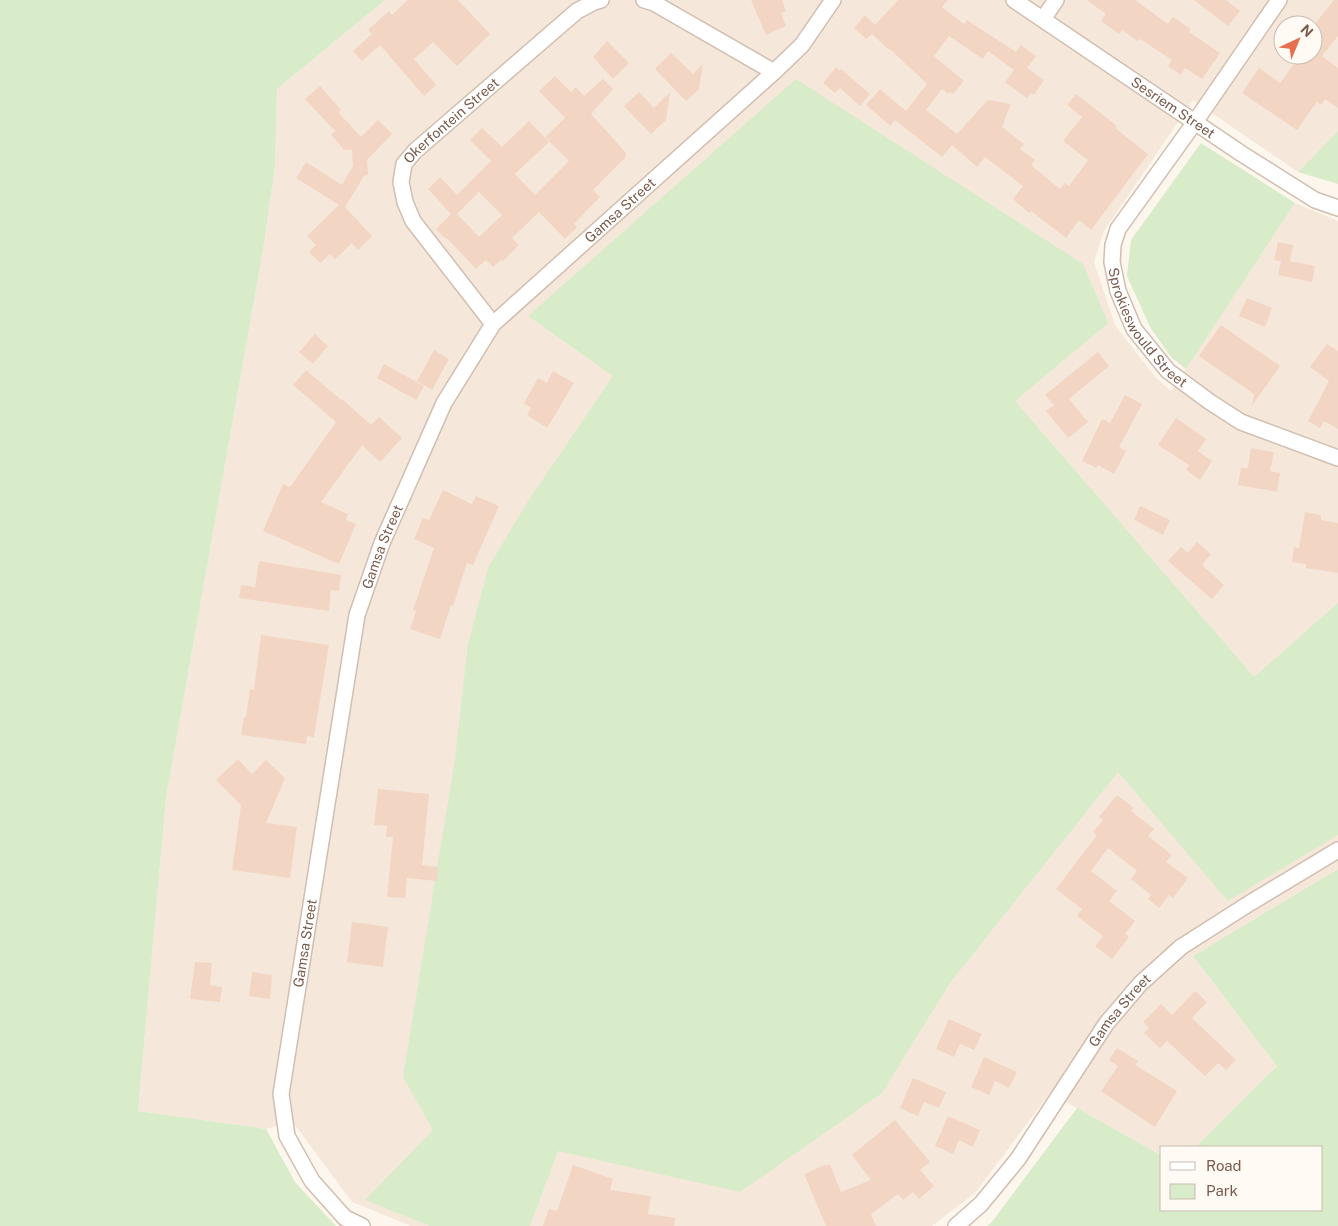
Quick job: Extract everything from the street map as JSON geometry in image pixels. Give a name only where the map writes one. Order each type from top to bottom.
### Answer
[{"type":"street","name":"Okerfontein Street","points":[[493,324],[413,221],[405,202],[401,182],[404,164],[415,151],[577,11],[601,0]]},
{"type":"street","points":[[644,0],[654,3],[774,72]]},
{"type":"street","name":"Gamsa Street","points":[[362,1226],[345,1218],[312,1181],[287,1136],[281,1094],[356,615],[382,543],[444,403],[493,324],[774,72],[802,45],[833,0]]},
{"type":"street","name":"Sesriem Street","points":[[1014,0],[1242,154],[1315,200],[1338,208]]},
{"type":"street","points":[[1043,20],[1056,0]]},
{"type":"street","name":"Sprokieswould Street","points":[[1278,0],[1195,122],[1118,229],[1113,246],[1112,262],[1118,291],[1134,329],[1168,371],[1241,422],[1338,458]]},
{"type":"street","name":"Gamsa Street","points":[[956,1226],[981,1204],[1018,1160],[1106,1024],[1140,984],[1181,947],[1338,850]]},
{"type":"shaded area","points":[[385,0],[1338,0],[1338,131],[1298,172],[1193,100],[1104,231],[1094,262],[1115,325],[1156,378],[1171,391],[1295,203],[1338,221],[1338,869],[1193,956],[1277,1066],[1197,1146],[1160,1146],[1160,1155],[1050,1093],[975,1193],[932,1226],[411,1226],[352,1202],[292,1121],[266,1129],[138,1111],[166,798],[263,250],[275,167],[277,89]]},
{"type":"green space","points":[[0,0],[385,0],[277,89],[275,167],[263,250],[166,798],[138,1111],[266,1129],[295,1182],[336,1226],[0,1226]]},
{"type":"green space","points":[[796,79],[1083,264],[1108,323],[1015,401],[1254,677],[1338,603],[1338,835],[1228,901],[1118,772],[950,983],[882,1093],[740,1192],[558,1151],[530,1226],[430,1226],[365,1200],[433,1130],[403,1077],[455,759],[468,644],[488,568],[528,501],[613,376],[528,316]]},
{"type":"green space","points":[[1338,131],[1338,184],[1298,172]]},
{"type":"green space","points":[[1201,143],[1295,203],[1186,369],[1171,357],[1150,327],[1127,276],[1131,240]]},
{"type":"green space","points":[[1338,869],[1338,1226],[987,1226],[1077,1108],[1160,1155],[1160,1211],[1323,1211],[1323,1146],[1197,1146],[1277,1066],[1193,956]]},
{"type":"building","points":[[408,0],[458,0],[490,34],[457,66],[433,42],[414,59],[436,85],[424,96],[380,45],[362,61],[353,51],[372,34],[368,30],[389,11],[392,15]]},
{"type":"building","points":[[751,0],[782,0],[786,11],[781,13],[786,26],[766,35]]},
{"type":"building","points":[[898,0],[948,0],[942,7],[964,24],[967,20],[1016,52],[1021,45],[1036,56],[1027,68],[1044,80],[1034,95],[1031,93],[1027,98],[1005,82],[1014,70],[988,51],[983,59],[949,36],[934,56],[964,81],[953,94],[950,92],[948,94],[942,89],[926,110],[957,134],[988,100],[1011,104],[1002,127],[1024,144],[1020,149],[1035,160],[1031,165],[1060,189],[1065,183],[1069,186],[1088,160],[1063,141],[1082,117],[1067,105],[1076,94],[1117,126],[1115,128],[1148,154],[1091,230],[1079,220],[1066,238],[1031,211],[1029,213],[1013,199],[1023,186],[985,157],[977,167],[952,145],[942,157],[895,120],[890,126],[866,105],[880,89],[906,111],[927,84],[872,34],[866,39],[854,28],[865,15],[875,25]]},
{"type":"building","points":[[1087,0],[1135,0],[1168,24],[1173,17],[1191,29],[1189,32],[1220,53],[1202,79],[1185,68],[1181,75],[1168,66],[1172,60],[1140,39],[1138,41],[1122,30],[1119,34],[1101,21],[1106,14]]},
{"type":"building","points":[[1194,0],[1226,0],[1240,11],[1228,26]]},
{"type":"building","points":[[1334,0],[1338,0],[1338,36],[1323,55],[1323,15]]},
{"type":"building","points":[[607,41],[629,63],[613,79],[593,57]]},
{"type":"building","points":[[671,53],[693,74],[703,64],[699,89],[686,101],[655,69]]},
{"type":"building","points":[[1323,57],[1338,68],[1338,108],[1325,99],[1321,105],[1317,102],[1297,130],[1242,93],[1259,68],[1280,83],[1293,65],[1323,65]]},
{"type":"building","points":[[836,67],[840,71],[841,69],[870,94],[860,106],[840,88],[835,93],[823,83]]},
{"type":"building","points":[[555,76],[571,92],[576,87],[584,96],[603,79],[613,89],[591,114],[626,153],[625,158],[593,190],[600,197],[574,224],[577,227],[565,239],[539,212],[512,238],[519,245],[503,261],[501,260],[493,267],[486,260],[476,269],[436,229],[451,214],[428,189],[440,177],[457,195],[491,161],[470,140],[482,128],[502,147],[529,121],[549,142],[515,174],[535,195],[569,161],[545,137],[565,118],[539,91]],"holes":[[[479,192],[502,215],[479,237],[457,214]]]},
{"type":"building","points":[[320,86],[341,110],[339,113],[361,137],[378,120],[392,134],[367,160],[368,175],[364,176],[345,207],[372,236],[358,250],[352,243],[335,259],[330,254],[320,263],[309,252],[316,245],[307,236],[339,205],[296,178],[306,162],[342,185],[353,166],[352,150],[344,150],[331,134],[335,131],[305,99]]},
{"type":"building","points":[[639,92],[654,108],[670,92],[666,120],[651,134],[624,106]]},
{"type":"building","points":[[1278,242],[1293,245],[1290,261],[1315,266],[1312,282],[1278,275],[1281,261],[1274,260]]},
{"type":"building","points":[[1247,298],[1272,308],[1265,327],[1239,316]]},
{"type":"building","points":[[1221,325],[1280,366],[1252,406],[1254,394],[1199,356]]},
{"type":"building","points":[[315,334],[328,346],[313,364],[299,352]]},
{"type":"building","points":[[1327,344],[1338,351],[1338,429],[1324,421],[1320,428],[1308,421],[1329,381],[1310,367]]},
{"type":"building","points":[[434,350],[449,359],[432,390],[417,381]]},
{"type":"building","points":[[1098,352],[1109,366],[1069,399],[1088,422],[1068,438],[1046,411],[1054,405],[1045,395]]},
{"type":"building","points":[[384,364],[424,386],[416,400],[377,378]]},
{"type":"building","points":[[306,370],[371,425],[379,417],[402,438],[380,462],[362,445],[321,502],[348,514],[346,520],[356,524],[339,564],[263,531],[283,484],[290,487],[336,422],[293,385]]},
{"type":"building","points":[[553,371],[574,383],[547,428],[527,415],[531,408],[524,403],[538,378],[547,383]]},
{"type":"building","points":[[1125,395],[1142,404],[1119,447],[1126,451],[1114,474],[1098,465],[1096,468],[1082,461],[1102,419],[1110,423]]},
{"type":"building","points":[[1176,418],[1206,439],[1198,451],[1212,461],[1200,480],[1186,470],[1189,465],[1158,445]]},
{"type":"building","points":[[1251,448],[1274,452],[1270,471],[1280,473],[1277,492],[1238,485],[1241,468],[1248,468]]},
{"type":"building","points":[[443,490],[472,504],[476,496],[499,506],[473,565],[467,563],[440,639],[410,629],[416,611],[413,610],[434,548],[414,539],[423,518],[429,520]]},
{"type":"building","points":[[1140,506],[1170,520],[1163,535],[1134,520]]},
{"type":"building","points":[[1305,512],[1321,515],[1321,520],[1338,523],[1338,573],[1306,568],[1306,564],[1292,562],[1294,547],[1299,548]]},
{"type":"building","points":[[1197,542],[1211,554],[1202,565],[1224,585],[1212,599],[1168,561],[1181,547],[1188,553]]},
{"type":"building","points":[[259,561],[341,575],[339,591],[331,590],[329,611],[239,598],[241,585],[255,587]]},
{"type":"building","points":[[261,635],[329,645],[314,737],[307,736],[306,744],[241,735],[250,689],[254,690]]},
{"type":"building","points":[[238,759],[252,774],[266,760],[285,778],[266,823],[297,827],[290,878],[232,870],[241,805],[216,780]]},
{"type":"building","points":[[378,789],[429,794],[422,865],[438,867],[437,881],[407,878],[405,898],[387,897],[393,837],[386,837],[387,826],[374,825]]},
{"type":"building","points":[[1117,795],[1134,808],[1131,811],[1154,829],[1148,836],[1172,855],[1166,862],[1188,878],[1173,898],[1169,895],[1159,908],[1148,899],[1151,895],[1131,879],[1137,871],[1108,848],[1091,871],[1117,891],[1109,901],[1135,921],[1125,934],[1129,937],[1112,959],[1095,946],[1103,936],[1077,916],[1082,909],[1056,889],[1097,835],[1093,832],[1103,820],[1099,817]]},
{"type":"building","points":[[352,922],[388,927],[383,967],[347,962]]},
{"type":"building","points":[[195,962],[212,963],[210,985],[222,987],[220,1002],[190,999]]},
{"type":"building","points":[[252,972],[272,975],[270,999],[249,996]]},
{"type":"building","points":[[1195,991],[1207,1002],[1192,1018],[1236,1060],[1226,1070],[1218,1063],[1205,1076],[1167,1041],[1160,1048],[1144,1033],[1149,1028],[1143,1022],[1161,1004],[1172,1015]]},
{"type":"building","points":[[949,1019],[982,1034],[974,1050],[960,1044],[954,1057],[936,1049]]},
{"type":"building","points":[[1117,1048],[1138,1061],[1135,1065],[1177,1091],[1155,1127],[1101,1091],[1118,1066],[1109,1060]]},
{"type":"building","points":[[984,1057],[1017,1072],[1009,1088],[995,1081],[989,1095],[971,1087]]},
{"type":"building","points":[[913,1078],[946,1092],[939,1108],[924,1102],[918,1116],[900,1108]]},
{"type":"building","points":[[948,1116],[980,1130],[973,1147],[959,1140],[953,1154],[935,1146]]},
{"type":"building","points":[[895,1120],[930,1162],[920,1170],[934,1186],[919,1199],[913,1192],[903,1200],[898,1194],[871,1214],[876,1226],[826,1226],[804,1174],[825,1165],[830,1165],[841,1192],[871,1180],[852,1155]]},
{"type":"building","points":[[573,1165],[613,1179],[610,1190],[651,1196],[648,1214],[675,1218],[674,1226],[543,1226],[549,1209],[557,1211]]}]
